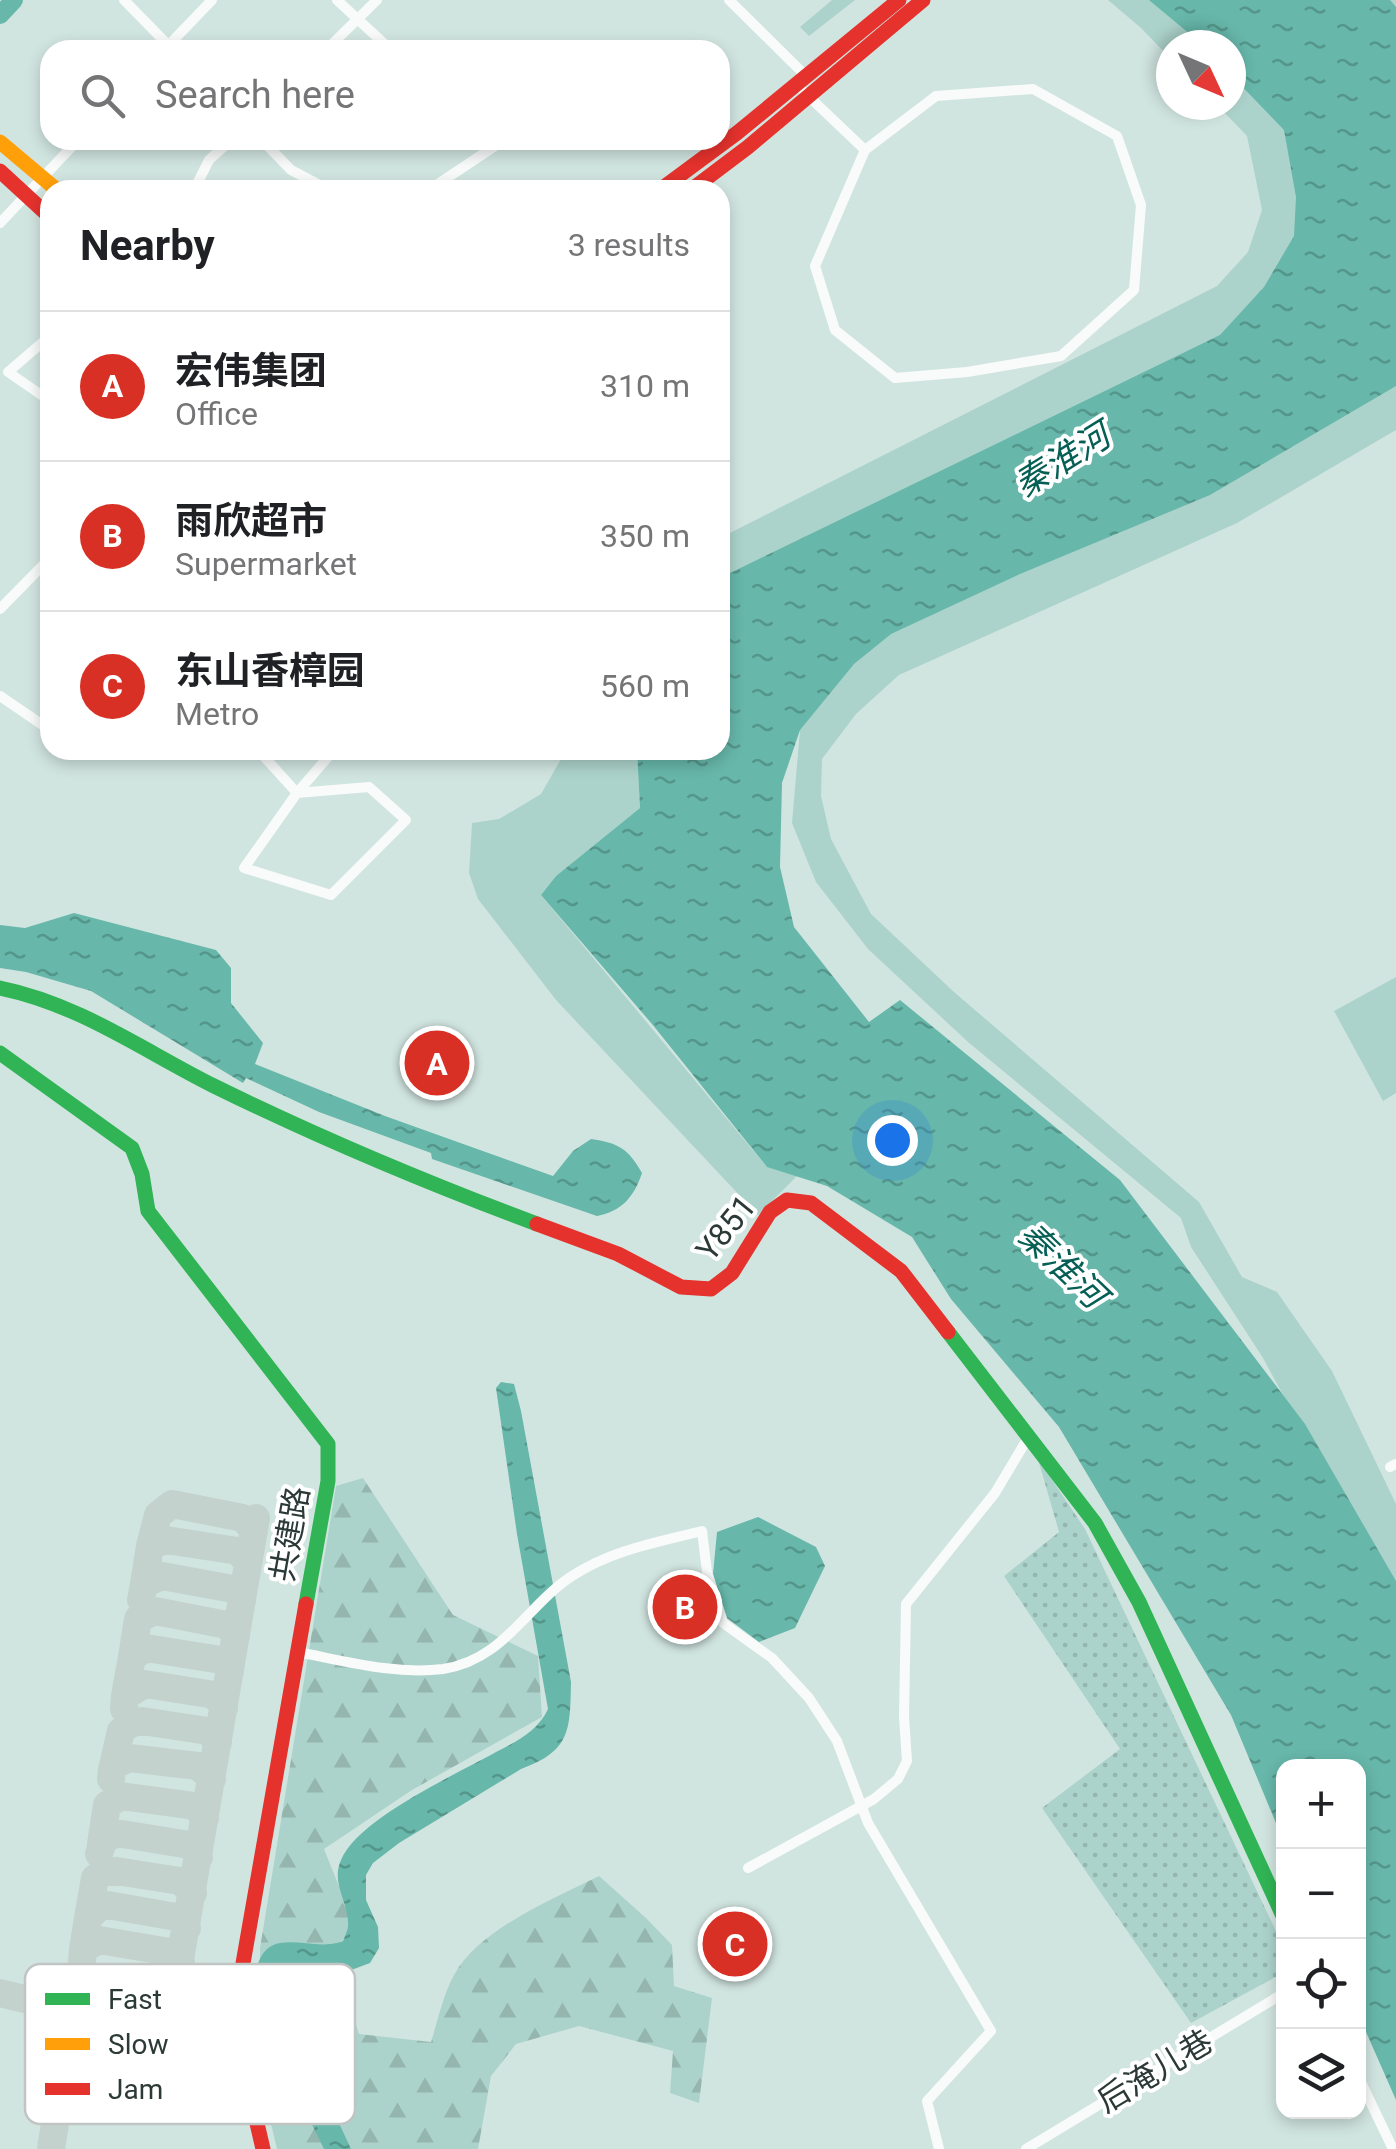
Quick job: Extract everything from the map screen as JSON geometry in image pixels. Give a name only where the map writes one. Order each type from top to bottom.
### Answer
[{"type":"street","points":[[124,0],[160,40]]},
{"type":"street","points":[[176,40],[212,0]]},
{"type":"street","points":[[337,0],[380,40]]},
{"type":"street","points":[[337,40],[376,0]]},
{"type":"street","points":[[728,0],[865,150]]},
{"type":"street","points":[[704,180],[748,147],[803,85],[899,0]]},
{"type":"street","points":[[730,138],[923,0]]},
{"type":"street","points":[[1033,89],[1117,136],[1140,206],[1134,290],[1061,356],[967,372],[895,378],[836,330],[815,266],[865,150],[936,96],[1033,89]]},
{"type":"street","points":[[0,142],[45,180]]},
{"type":"street","points":[[0,223],[68,150]]},
{"type":"street","points":[[199,180],[220,150]]},
{"type":"street","points":[[272,150],[291,170],[310,180]]},
{"type":"street","points":[[445,180],[490,150]]},
{"type":"street","points":[[674,180],[714,150]]},
{"type":"street","points":[[0,171],[40,206]]},
{"type":"street","points":[[40,345],[8,372],[40,394]]},
{"type":"street","points":[[0,609],[40,568]]},
{"type":"street","points":[[0,696],[40,723]]},
{"type":"street","points":[[267,760],[297,793]]},
{"type":"street","points":[[297,793],[369,787],[406,820],[331,894],[244,868],[297,793],[325,760]]},
{"type":"street","name":"Y851","points":[[0,988],[77,1013],[210,1084],[347,1149],[618,1254],[682,1287],[711,1289],[732,1273],[770,1212],[787,1200],[811,1203],[901,1271],[1095,1523],[1139,1602],[1276,1901]]},
{"type":"street","name":"共建路","points":[[0,1053],[132,1148],[142,1174],[148,1211],[328,1444],[328,1481],[243,1964]]},
{"type":"street","points":[[748,1868],[874,1799],[898,1779],[907,1760],[906,1604],[994,1493],[1029,1436]]},
{"type":"street","points":[[298,1652],[401,1670],[446,1668],[500,1644],[567,1578],[592,1563],[632,1548],[702,1531],[707,1572],[723,1623],[772,1658],[809,1698],[837,1741],[868,1823],[991,2031],[927,2101],[939,2149]]},
{"type":"street","name":"后淹儿巷","points":[[1026,2149],[1276,1998]]},
{"type":"street","points":[[1366,2092],[1394,2149]]},
{"type":"street","name":"共建路","points":[[257,2124],[263,2149]]},
{"type":"green space","points":[[832,0],[855,0],[809,36],[800,27]]},
{"type":"green space","points":[[1108,0],[1396,0],[1396,430],[1237,523],[899,675],[856,714],[822,759],[821,796],[831,839],[871,914],[954,992],[1199,1202],[1242,1277],[1277,1292],[1332,1371],[1396,1504],[1396,1604],[1263,1358],[1191,1247],[1181,1218],[968,1042],[868,949],[816,882],[792,823],[800,730],[730,717],[730,533],[1217,286],[1248,252],[1262,210],[1247,136],[1232,120],[1246,120],[1246,30],[1156,30],[1156,44]]},
{"type":"green space","points":[[560,760],[638,760],[640,808],[556,876],[541,895],[766,1166],[797,1176],[758,1215],[556,1000],[478,899],[469,873],[472,823],[499,819],[541,794]]},
{"type":"green space","points":[[1396,977],[1396,1093],[1383,1101],[1334,1011]]},
{"type":"green space","points":[[1038,1459],[1085,1529],[1276,1931],[1276,1977],[1191,2023],[1042,1808],[1120,1749],[1004,1576],[1059,1532]]},
{"type":"green space","points":[[363,1478],[453,1615],[538,1656],[542,1717],[412,1790],[324,1849],[357,1931],[332,1947],[337,1964],[260,1964],[260,1948],[336,1486]]},
{"type":"green space","points":[[599,1876],[672,1945],[674,1986],[712,1998],[699,2103],[670,2093],[673,2051],[579,2026],[516,2044],[491,2076],[478,2149],[277,2149],[271,2124],[355,2124],[355,2021],[359,2034],[431,2042],[454,1975],[481,1943],[539,1905]]},
{"type":"water","name":"秦淮河","points":[[1149,0],[1390,0],[1396,7],[1396,386],[1210,495],[1020,574],[891,634],[854,664],[800,730],[782,783],[780,867],[794,927],[869,1022],[900,1000],[1120,1180],[1305,1424],[1396,1581],[1396,2100],[1366,2032],[1366,1759],[1276,1759],[1276,1823],[1231,1715],[1059,1427],[951,1299],[912,1237],[827,1186],[767,1167],[541,895],[556,876],[640,808],[638,760],[730,760],[730,573],[1220,335],[1264,287],[1294,236],[1296,197],[1284,130],[1246,91],[1246,30],[1185,30]]},
{"type":"water","points":[[74,913],[216,950],[231,968],[231,1003],[263,1043],[255,1064],[553,1176],[573,1151],[591,1139],[608,1142],[632,1158],[642,1173],[639,1182],[620,1207],[597,1216],[432,1159],[431,1153],[319,1112],[246,1078],[243,1083],[91,991],[0,968],[0,925],[25,928]]},
{"type":"water","points":[[501,1382],[514,1384],[521,1411],[571,1682],[564,1737],[550,1755],[399,1843],[373,1863],[366,1875],[366,1900],[378,1927],[379,1948],[370,1963],[355,1969],[355,1964],[258,1964],[270,1947],[280,1943],[343,1941],[348,1918],[338,1869],[351,1844],[387,1813],[526,1735],[548,1709],[496,1388]]},
{"type":"water","points":[[758,1517],[816,1547],[825,1566],[795,1628],[759,1642],[727,1618],[713,1574],[717,1532]]},
{"type":"water","points":[[312,2124],[339,2124],[351,2149],[324,2149]]},
{"type":"waterway","points":[[0,15],[14,0]]},
{"type":"taxiway","points":[[150,1546],[158,1515],[172,1504],[243,1518],[254,1531]]},
{"type":"taxiway","points":[[179,1964],[256,1518]]},
{"type":"taxiway","points":[[144,1584],[150,1546],[166,1540],[238,1551],[248,1563]]},
{"type":"taxiway","points":[[141,1600],[144,1584],[162,1576],[233,1589],[242,1601]]},
{"type":"taxiway","points":[[132,1657],[138,1619],[155,1611],[227,1625],[236,1636]]},
{"type":"taxiway","points":[[125,1696],[132,1657],[146,1648],[221,1660],[230,1671]]},
{"type":"taxiway","points":[[124,1709],[125,1696],[145,1684],[215,1695],[224,1708]]},
{"type":"taxiway","points":[[112,1770],[121,1731],[130,1724],[142,1721],[208,1731],[218,1742]]},
{"type":"taxiway","points":[[111,1779],[117,1764],[129,1758],[198,1766],[212,1779]]},
{"type":"taxiway","points":[[101,1844],[107,1805],[121,1796],[195,1806],[205,1818]]},
{"type":"taxiway","points":[[99,1854],[106,1839],[122,1834],[190,1845],[199,1857]]},
{"type":"taxiway","points":[[88,1918],[95,1878],[103,1873],[116,1871],[180,1881],[193,1893]]},
{"type":"taxiway","points":[[83,1949],[88,1918],[102,1904],[176,1917],[187,1928]]},
{"type":"taxiway","points":[[82,1962],[83,1949],[99,1940],[170,1952],[181,1962]]},
{"type":"taxiway","points":[[0,1993],[25,1999]]},
{"type":"taxiway","points":[[51,2149],[55,2124]]},
{"type":"traffic: fast","points":[[0,988],[57,1005],[294,1124],[537,1224]]},
{"type":"traffic: fast","points":[[0,1053],[132,1148],[142,1174],[148,1211],[328,1444],[328,1481],[306,1604]]},
{"type":"traffic: fast","points":[[948,1332],[1095,1523],[1139,1602],[1276,1901]]},
{"type":"traffic: slow","points":[[0,142],[45,180]]},
{"type":"traffic: jam","points":[[730,138],[899,0]]},
{"type":"traffic: jam","points":[[704,180],[923,0]]},
{"type":"traffic: jam","points":[[674,180],[714,150]]},
{"type":"traffic: jam","points":[[0,171],[40,208]]},
{"type":"traffic: jam","points":[[537,1224],[618,1254],[681,1287],[711,1289],[732,1273],[770,1212],[787,1200],[811,1203],[901,1271],[948,1332]]},
{"type":"traffic: jam","points":[[243,1964],[306,1604]]},
{"type":"traffic: jam","points":[[257,2124],[263,2149]]},
{"type":"place","name":"宏伟集团","points":[[437,1063]]},
{"type":"place","name":"雨欣超市","points":[[685,1607]]},
{"type":"place","name":"东山香樟园","points":[[735,1944]]}]
